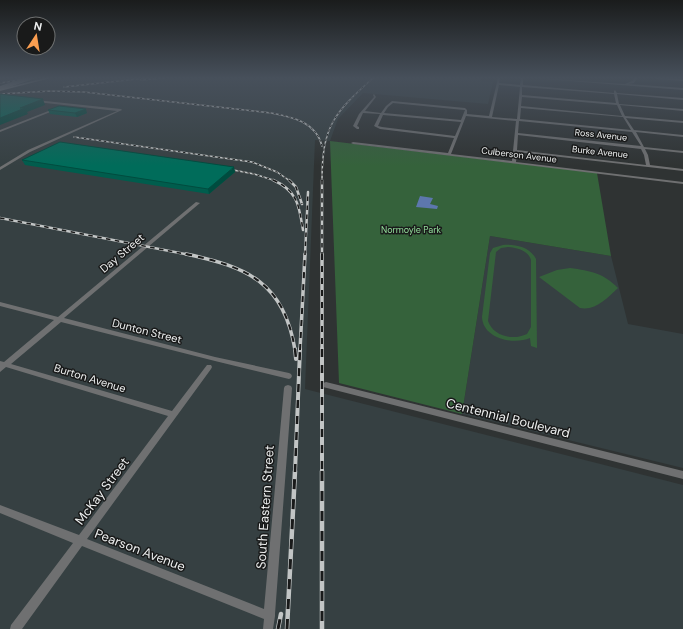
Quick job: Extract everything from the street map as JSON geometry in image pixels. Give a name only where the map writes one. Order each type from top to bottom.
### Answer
[{"type":"street","points":[[0,131],[60,107]]},
{"type":"street","points":[[0,169],[29,151],[121,110],[98,107]]},
{"type":"street","points":[[358,128],[355,126],[367,107]]},
{"type":"street","points":[[386,107],[382,113],[377,127],[456,137]]},
{"type":"street","points":[[448,107],[466,109],[449,155]]},
{"type":"street","points":[[490,117],[492,107]]},
{"type":"street","points":[[514,162],[519,107]]},
{"type":"street","points":[[523,107],[683,122]]},
{"type":"street","points":[[620,107],[643,147],[648,166]]},
{"type":"street","points":[[654,107],[683,110]]},
{"type":"street","points":[[363,112],[462,122]]},
{"type":"street","points":[[465,115],[683,136]]},
{"type":"street","name":"Ross Avenue","points":[[517,134],[683,152]]},
{"type":"street","name":"Culberson Avenue","points":[[353,143],[683,183]]},
{"type":"street","name":"Burke Avenue","points":[[515,151],[683,170]]},
{"type":"street","name":"Day Street","points":[[2,365],[60,319],[198,202]]},
{"type":"street","name":"Dunton Street","points":[[0,304],[215,359],[289,376]]},
{"type":"street","name":"Burton Avenue","points":[[2,365],[174,415]]},
{"type":"street","name":"McKay Street","points":[[15,629],[209,367]]},
{"type":"street","name":"Centennial Boulevard","points":[[326,385],[683,475]]},
{"type":"street","name":"South Eastern Street","points":[[268,629],[288,388]]},
{"type":"street","name":"Pearson Avenue","points":[[0,509],[270,616]]},
{"type":"shaded area","points":[[0,107],[349,107],[338,119],[330,141],[315,140],[305,389],[683,485],[683,629],[0,629]]},
{"type":"shaded area","points":[[490,236],[611,256],[628,324],[683,334],[683,468],[462,414]]},
{"type":"green space","name":"Normoyle Park","points":[[330,141],[597,173],[611,256],[490,236],[462,414],[339,383]]},
{"type":"green space","points":[[503,245],[522,247],[530,252],[536,259],[537,348],[531,346],[530,338],[516,341],[500,338],[488,331],[484,325],[482,317],[490,253],[493,248]],"holes":[[[508,247],[525,252],[531,260],[531,327],[527,334],[516,337],[499,334],[494,330],[488,321],[496,252],[501,248]]]},
{"type":"green space","points":[[570,268],[584,270],[602,276],[618,288],[596,306],[591,308],[580,308],[539,277],[557,270]]},
{"type":"water","points":[[420,196],[433,198],[430,204],[438,206],[437,209],[416,207]]},
{"type":"building","points":[[0,107],[25,108],[0,118]]},
{"type":"building","points":[[55,107],[86,109],[75,113],[48,110]]},
{"type":"building","points":[[60,142],[234,167],[208,189],[22,160]]},
{"type":"railway","points":[[221,107],[271,113],[295,119],[309,126],[315,131],[322,146]]},
{"type":"railway","points":[[322,181],[324,147],[328,133],[333,122],[343,107]]},
{"type":"railway","points":[[74,137],[252,162],[277,172],[290,181]]},
{"type":"railway","points":[[223,168],[254,174],[273,180]]},
{"type":"railway","points":[[273,180],[288,189],[296,200],[303,230]]},
{"type":"railway","points":[[290,181],[296,187],[302,204]]},
{"type":"railway","points":[[322,181],[322,629]]},
{"type":"railway","points":[[305,255],[308,192]]},
{"type":"railway","points":[[0,218],[190,255]]},
{"type":"railway","points":[[186,254],[227,265],[244,272],[259,281],[272,293],[282,308],[290,327],[295,350]]},
{"type":"railway","points":[[300,350],[305,254]]},
{"type":"railway","points":[[295,349],[296,359]]},
{"type":"railway","points":[[295,472],[300,349]]},
{"type":"railway","points":[[287,629],[295,471]]},
{"type":"railway","points":[[278,629],[281,614]]}]
